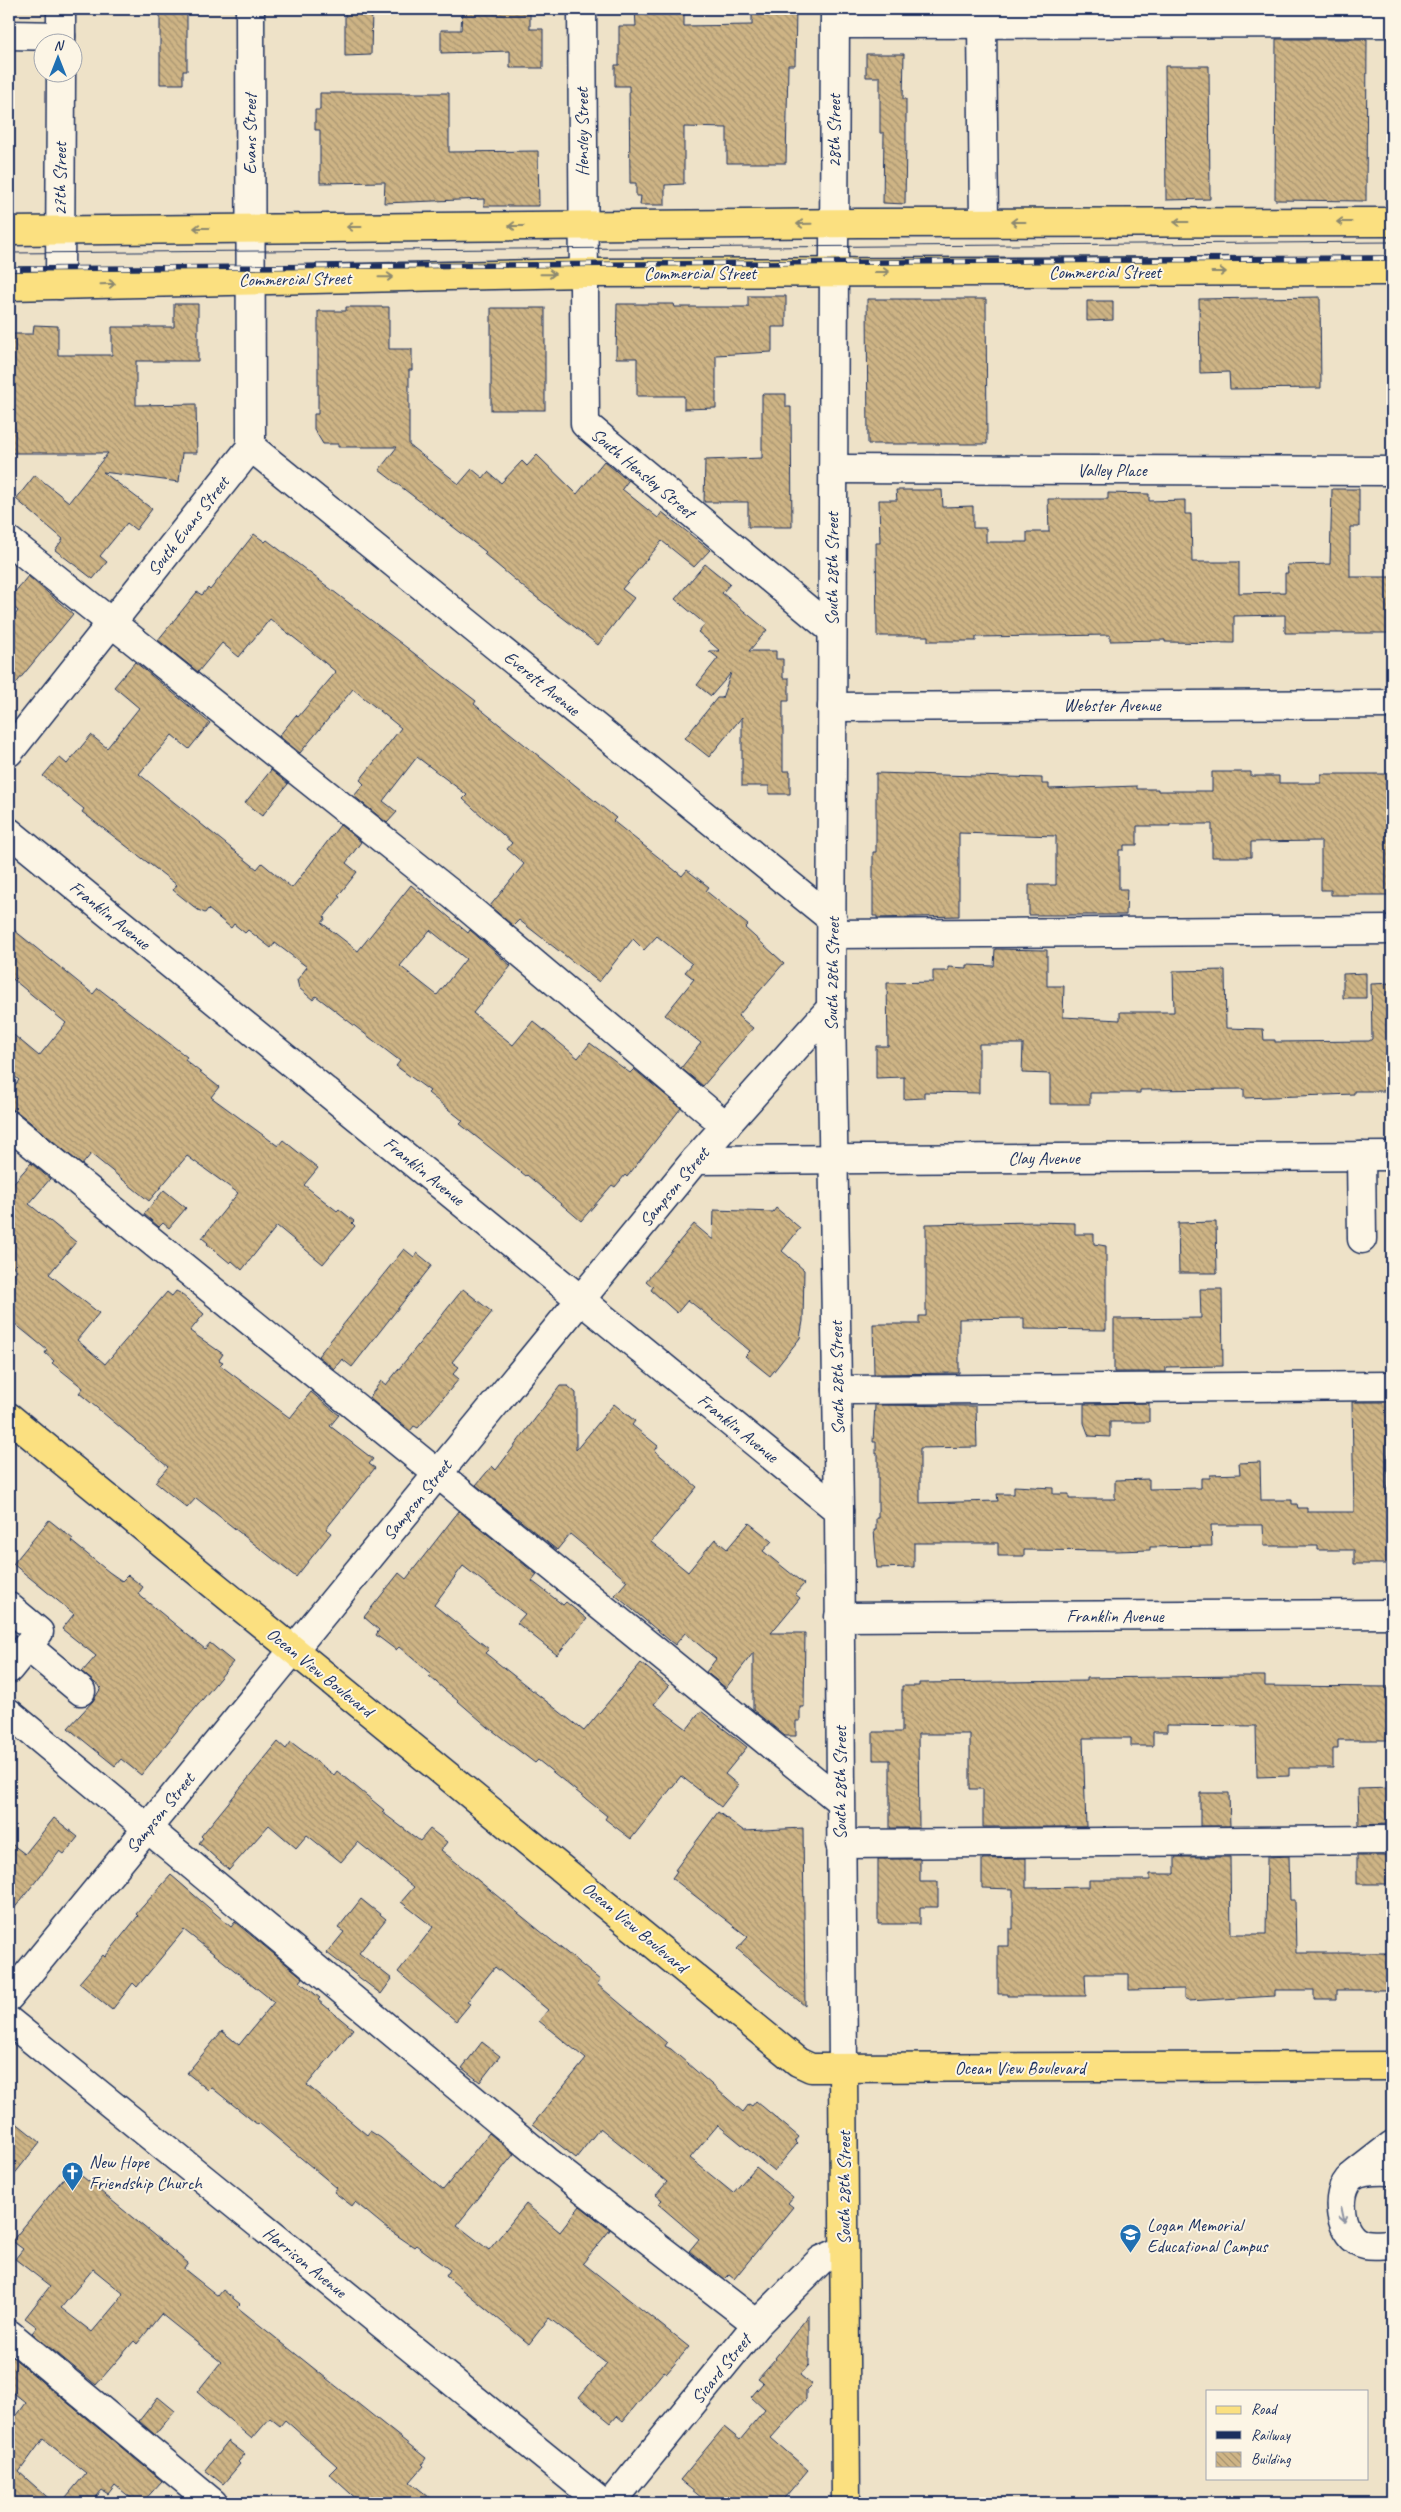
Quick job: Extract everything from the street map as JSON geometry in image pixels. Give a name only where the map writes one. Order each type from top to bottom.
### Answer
[{"type":"main road","points":[[9,230],[984,222],[1392,222]]},
{"type":"main road","name":"Commercial Street","points":[[9,286],[60,285],[250,269],[583,264],[833,263],[1392,271]]},
{"type":"main road","name":"Ocean View Boulevard","points":[[9,1417],[293,1650],[559,1864],[798,2062],[811,2068],[1392,2066]]},
{"type":"main road","name":"South 28th Street","points":[[843,2068],[846,2503]]},
{"type":"street","points":[[61,9],[61,32]]},
{"type":"street","name":"Evans Street","points":[[250,9],[250,269]]},
{"type":"street","name":"Hensley Street","points":[[582,9],[583,264]]},
{"type":"street","points":[[835,16],[982,24],[1392,23]]},
{"type":"street","name":"28th Street","points":[[833,263],[835,16]]},
{"type":"street","points":[[982,24],[984,222]]},
{"type":"street","points":[[9,35],[32,37]]},
{"type":"street","name":"27th Street","points":[[60,285],[61,82]]},
{"type":"street","name":"South 28th Street","points":[[833,263],[831,1008],[838,1390],[838,1617],[843,2068]]},
{"type":"street","name":"South Hensley Street","points":[[583,264],[584,424],[832,630]]},
{"type":"street","points":[[250,269],[251,446]]},
{"type":"street","name":"South Evans Street","points":[[9,752],[251,446]]},
{"type":"street","name":"Everett Avenue","points":[[251,446],[832,927]]},
{"type":"street","name":"Valley Place","points":[[833,469],[1392,471]]},
{"type":"street","points":[[9,541],[113,622],[454,896],[726,1126]]},
{"type":"street","name":"Webster Avenue","points":[[832,707],[1392,704]]},
{"type":"street","name":"Franklin Avenue","points":[[9,832],[839,1511]]},
{"type":"street","points":[[832,927],[1392,930]]},
{"type":"street","name":"Sampson Street","points":[[9,1997],[695,1160],[831,1008]]},
{"type":"street","points":[[9,1125],[840,1802]]},
{"type":"street","points":[[1360,1156],[1362,1239]]},
{"type":"street","name":"Clay Avenue","points":[[695,1160],[1392,1156]]},
{"type":"street","points":[[838,1390],[1392,1386]]},
{"type":"street","points":[[9,1607],[39,1632],[9,1669]]},
{"type":"street","name":"Franklin Avenue","points":[[838,1617],[1392,1614]]},
{"type":"street","points":[[27,1646],[81,1691]]},
{"type":"street","points":[[9,1713],[548,2161],[757,2324]]},
{"type":"street","points":[[840,1844],[1392,1840]]},
{"type":"street","name":"Harrison Avenue","points":[[9,2021],[602,2503]]},
{"type":"street","points":[[1392,2145],[1352,2176],[1345,2185],[1340,2199],[1342,2218],[1348,2232],[1364,2244],[1392,2244]]},
{"type":"street","points":[[1352,2176],[1368,2170],[1392,2170]]},
{"type":"street","name":"Sicard Street","points":[[611,2503],[757,2324],[821,2260],[844,2250]]},
{"type":"street","points":[[9,2334],[213,2503]]},
{"type":"building","points":[[160,9],[187,9],[187,71],[183,71],[183,84],[160,84]]},
{"type":"building","points":[[345,9],[372,9],[371,55],[345,56]]},
{"type":"building","points":[[462,9],[530,9],[530,29],[543,29],[543,68],[510,68],[510,51],[441,53],[441,30],[461,30]]},
{"type":"building","points":[[635,9],[684,9],[684,26],[752,25],[752,9],[796,9],[795,65],[788,65],[786,163],[727,163],[727,128],[684,127],[684,184],[665,185],[665,205],[640,205],[641,196],[636,196],[636,183],[630,183],[629,86],[615,86],[615,65],[619,65],[619,26],[636,26]]},
{"type":"building","points":[[1276,39],[1367,39],[1366,201],[1275,200]]},
{"type":"building","points":[[866,54],[904,54],[903,99],[906,99],[905,204],[883,203],[884,133],[880,133],[880,77],[866,77]]},
{"type":"building","points":[[1165,66],[1209,66],[1210,199],[1166,200]]},
{"type":"building","points":[[320,93],[449,93],[449,152],[538,151],[539,206],[484,206],[484,199],[384,203],[385,182],[320,183],[320,130],[315,130],[315,110],[320,110]]},
{"type":"building","points":[[748,296],[786,296],[786,327],[772,327],[772,352],[716,355],[716,408],[684,409],[684,396],[637,396],[637,358],[616,358],[617,304],[674,304],[675,307],[748,307]]},
{"type":"building","points":[[1320,297],[1321,388],[1230,389],[1229,372],[1200,373],[1199,299]]},
{"type":"building","points":[[867,299],[986,299],[987,444],[868,444]]},
{"type":"building","points":[[1087,301],[1113,301],[1113,320],[1087,321]]},
{"type":"building","points":[[174,304],[198,304],[198,361],[136,361],[136,405],[196,404],[197,453],[182,453],[179,482],[103,472],[152,509],[136,530],[127,523],[100,556],[107,562],[93,579],[55,550],[63,539],[16,499],[35,475],[69,502],[108,453],[9,453],[9,334],[33,334],[34,325],[58,326],[58,355],[112,355],[112,327],[174,327]]},
{"type":"building","points":[[346,307],[389,307],[389,349],[412,349],[412,370],[409,370],[409,445],[459,484],[472,469],[483,478],[488,472],[501,483],[522,461],[527,466],[537,455],[577,494],[604,461],[628,481],[622,489],[658,518],[662,512],[710,550],[694,567],[662,541],[622,589],[634,598],[598,645],[527,590],[484,554],[486,552],[379,470],[397,447],[338,447],[338,444],[323,444],[314,429],[314,414],[318,414],[318,311],[346,311]]},
{"type":"building","points":[[491,308],[545,308],[545,410],[491,410]]},
{"type":"building","points":[[762,394],[786,394],[786,407],[791,407],[792,527],[748,527],[748,502],[704,502],[705,460],[762,458]]},
{"type":"building","points":[[1332,489],[1359,489],[1359,527],[1350,527],[1350,577],[1392,577],[1392,633],[1285,633],[1285,615],[1234,616],[1234,643],[1165,642],[1165,640],[1110,641],[1110,635],[976,637],[976,641],[928,641],[928,636],[877,636],[876,543],[880,543],[879,500],[897,500],[896,490],[942,490],[943,507],[973,506],[973,528],[986,528],[986,542],[1027,542],[1027,532],[1049,532],[1048,499],[1108,499],[1108,493],[1149,494],[1149,501],[1185,500],[1185,514],[1191,514],[1192,562],[1239,562],[1239,593],[1285,592],[1285,573],[1288,573],[1287,565],[1330,564]]},
{"type":"building","points":[[254,534],[265,542],[267,540],[476,701],[474,704],[616,818],[613,821],[682,876],[687,870],[709,887],[706,891],[748,925],[745,928],[784,963],[738,1016],[753,1028],[703,1086],[681,1068],[701,1043],[665,1015],[694,979],[685,972],[692,964],[657,936],[644,950],[633,939],[599,982],[519,920],[513,926],[490,906],[524,864],[507,849],[512,843],[463,799],[467,795],[417,757],[383,801],[397,812],[387,823],[354,796],[364,784],[360,780],[401,728],[353,689],[300,753],[279,736],[296,715],[298,717],[336,672],[302,644],[270,619],[239,657],[222,643],[198,672],[158,640],[197,592],[202,595],[208,588],[210,590]]},
{"type":"building","points":[[705,564],[730,584],[722,593],[767,630],[749,651],[776,651],[776,659],[783,659],[783,678],[789,678],[789,701],[783,701],[783,771],[790,771],[790,794],[769,794],[769,786],[742,786],[742,717],[709,757],[685,738],[717,698],[722,698],[731,673],[711,696],[697,685],[718,658],[709,651],[720,651],[698,632],[705,624],[675,599]]},
{"type":"building","points":[[28,576],[73,614],[9,692],[9,623],[18,611],[9,603],[9,599]]},
{"type":"building","points":[[135,662],[210,723],[189,749],[172,735],[139,774],[257,869],[262,863],[292,888],[340,825],[361,842],[346,863],[357,872],[338,896],[340,897],[324,917],[326,918],[322,923],[358,951],[411,885],[468,933],[470,930],[511,966],[473,1013],[513,1045],[533,1021],[578,1058],[590,1043],[630,1073],[634,1069],[681,1108],[627,1177],[625,1175],[615,1187],[612,1185],[581,1221],[527,1175],[460,1124],[463,1121],[428,1093],[430,1091],[396,1066],[400,1061],[316,996],[313,1000],[299,988],[297,980],[307,967],[275,943],[271,948],[248,930],[245,933],[234,924],[231,928],[208,909],[205,913],[198,910],[173,890],[177,885],[82,812],[84,809],[43,776],[59,757],[67,764],[91,735],[107,748],[139,708],[114,687]],"holes":[[[430,930],[466,959],[437,995],[400,966]]]},
{"type":"building","points":[[271,770],[288,784],[262,816],[245,803]]},
{"type":"building","points":[[1212,772],[1251,772],[1251,776],[1279,776],[1279,783],[1321,783],[1321,774],[1392,774],[1392,895],[1331,895],[1331,890],[1321,890],[1321,841],[1251,842],[1251,857],[1212,857],[1212,824],[1170,824],[1170,826],[1137,826],[1137,845],[1124,845],[1124,850],[1119,850],[1119,889],[1127,889],[1126,915],[1029,915],[1029,885],[1056,885],[1056,836],[959,833],[959,916],[877,918],[877,916],[873,916],[873,852],[876,852],[876,773],[1042,778],[1042,784],[1049,784],[1049,789],[1137,786],[1137,789],[1158,789],[1158,791],[1212,791]]},
{"type":"building","points":[[9,926],[93,994],[98,988],[187,1057],[185,1060],[219,1087],[211,1097],[278,1146],[283,1140],[318,1168],[304,1185],[337,1211],[339,1209],[354,1221],[352,1223],[355,1226],[323,1264],[277,1226],[242,1270],[232,1261],[230,1263],[202,1238],[238,1193],[187,1156],[149,1201],[91,1154],[82,1165],[19,1113],[9,1107],[9,1093],[19,1080],[9,1072],[9,1031],[39,1056],[66,1023],[9,976]]},
{"type":"building","points":[[995,949],[1047,950],[1047,986],[1064,986],[1063,1017],[1120,1020],[1120,1012],[1174,1012],[1173,971],[1225,970],[1226,1028],[1263,1029],[1264,1040],[1275,1040],[1275,1042],[1369,1041],[1372,1039],[1371,984],[1392,983],[1392,1091],[1354,1091],[1354,1094],[1244,1098],[1244,1089],[1140,1090],[1140,1093],[1090,1093],[1090,1104],[1050,1104],[1050,1074],[1022,1073],[1023,1044],[979,1044],[979,1093],[924,1092],[924,1098],[904,1099],[904,1077],[876,1078],[876,1046],[888,1046],[887,983],[933,982],[933,971],[948,971],[948,967],[967,968],[967,965],[994,966]]},
{"type":"building","points":[[1366,973],[1366,998],[1343,998],[1343,974]]},
{"type":"building","points":[[31,1163],[50,1179],[29,1204],[76,1242],[49,1274],[99,1313],[77,1340],[105,1364],[167,1292],[172,1296],[176,1291],[204,1314],[190,1331],[223,1354],[219,1360],[223,1362],[220,1365],[290,1418],[311,1392],[339,1415],[330,1426],[373,1459],[369,1464],[375,1468],[326,1529],[331,1533],[296,1577],[196,1498],[187,1508],[155,1482],[168,1467],[79,1393],[83,1388],[52,1363],[54,1361],[45,1353],[47,1350],[9,1319],[9,1280],[17,1270],[9,1263],[9,1188]]},
{"type":"building","points":[[164,1190],[186,1208],[169,1228],[163,1223],[159,1227],[144,1214]]},
{"type":"building","points":[[776,1208],[800,1228],[782,1251],[804,1270],[803,1321],[800,1338],[770,1376],[745,1356],[750,1351],[688,1300],[677,1313],[651,1290],[653,1287],[646,1281],[694,1224],[713,1240],[714,1210],[773,1212]]},
{"type":"building","points":[[1216,1222],[1217,1273],[1179,1273],[1178,1223]]},
{"type":"building","points":[[1075,1223],[1075,1234],[1094,1234],[1094,1244],[1106,1246],[1106,1330],[1024,1329],[1024,1318],[959,1319],[959,1373],[874,1374],[873,1324],[919,1324],[919,1316],[926,1316],[926,1224]]},
{"type":"building","points":[[404,1249],[414,1257],[417,1253],[432,1265],[352,1367],[342,1359],[334,1369],[318,1356]]},
{"type":"building","points":[[463,1289],[492,1312],[452,1362],[459,1367],[453,1374],[459,1379],[418,1428],[414,1426],[410,1431],[369,1398],[381,1381],[386,1385]]},
{"type":"building","points":[[1200,1289],[1222,1289],[1223,1366],[1166,1367],[1166,1372],[1114,1372],[1114,1319],[1201,1318]]},
{"type":"building","points":[[560,1386],[568,1386],[576,1393],[576,1450],[614,1404],[635,1421],[632,1425],[658,1446],[655,1451],[697,1487],[651,1542],[688,1572],[715,1539],[727,1549],[749,1523],[772,1541],[763,1551],[804,1584],[795,1594],[800,1598],[771,1633],[805,1633],[804,1707],[800,1707],[800,1721],[796,1721],[796,1736],[785,1736],[753,1710],[753,1653],[726,1688],[706,1672],[716,1659],[685,1633],[675,1645],[615,1595],[627,1581],[570,1534],[557,1550],[476,1485],[492,1466],[496,1470]]},
{"type":"building","points":[[1352,1402],[1392,1402],[1392,1435],[1387,1435],[1388,1564],[1354,1564],[1354,1550],[1318,1550],[1318,1546],[1264,1546],[1263,1525],[1211,1525],[1212,1546],[1150,1547],[1150,1550],[1116,1551],[1024,1550],[1024,1556],[998,1556],[998,1543],[914,1543],[914,1567],[877,1568],[874,1530],[876,1530],[876,1518],[878,1518],[878,1454],[876,1454],[876,1442],[873,1442],[875,1405],[976,1406],[977,1447],[920,1448],[920,1503],[998,1501],[997,1494],[1014,1494],[1014,1486],[1053,1488],[1053,1494],[1069,1494],[1069,1499],[1115,1499],[1115,1480],[1149,1479],[1149,1489],[1201,1488],[1201,1478],[1210,1478],[1210,1475],[1240,1474],[1239,1463],[1260,1462],[1261,1500],[1292,1500],[1292,1504],[1297,1504],[1298,1508],[1307,1508],[1307,1512],[1354,1512]]},
{"type":"building","points":[[1149,1403],[1149,1422],[1110,1422],[1110,1437],[1089,1436],[1084,1423],[1084,1404]]},
{"type":"building","points":[[459,1511],[537,1575],[532,1581],[563,1605],[566,1602],[587,1619],[557,1655],[517,1623],[525,1614],[463,1566],[434,1605],[489,1649],[485,1653],[584,1731],[641,1663],[669,1686],[654,1704],[687,1729],[701,1711],[747,1747],[725,1774],[738,1785],[721,1807],[681,1776],[631,1839],[605,1819],[607,1816],[538,1760],[535,1763],[488,1727],[429,1676],[431,1674],[399,1647],[396,1650],[376,1635],[379,1630],[364,1617],[399,1573],[406,1579]]},
{"type":"building","points":[[49,1520],[109,1572],[122,1581],[128,1575],[143,1587],[138,1594],[205,1649],[210,1643],[233,1662],[141,1775],[121,1759],[115,1766],[68,1728],[93,1701],[101,1688],[82,1672],[96,1656],[62,1629],[74,1614],[13,1564]]},
{"type":"building","points":[[1265,1676],[1265,1686],[1392,1687],[1392,1740],[1338,1740],[1338,1749],[1333,1749],[1333,1768],[1289,1768],[1289,1776],[1257,1777],[1256,1726],[1167,1725],[1167,1732],[1153,1732],[1153,1746],[1131,1746],[1131,1738],[1083,1738],[1086,1827],[983,1827],[983,1789],[970,1789],[970,1734],[918,1734],[919,1828],[890,1828],[890,1760],[873,1760],[873,1732],[902,1732],[902,1686],[919,1686],[919,1683],[1087,1681],[1087,1678]]},
{"type":"building","points":[[278,1742],[286,1749],[291,1742],[334,1775],[337,1771],[384,1810],[382,1812],[420,1841],[430,1829],[447,1842],[441,1850],[600,1980],[597,1984],[667,2043],[665,2046],[671,2049],[743,2112],[749,2104],[752,2106],[756,2101],[799,2137],[795,2142],[797,2144],[774,2171],[718,2125],[690,2158],[733,2193],[756,2167],[793,2197],[788,2203],[793,2207],[734,2279],[729,2275],[725,2279],[689,2251],[699,2239],[658,2204],[662,2200],[656,2195],[667,2182],[600,2128],[576,2158],[533,2124],[586,2059],[539,2021],[548,2010],[495,1967],[467,2002],[470,2004],[456,2021],[398,1972],[433,1927],[401,1902],[414,1887],[358,1842],[341,1862],[307,1835],[296,1848],[269,1825],[229,1870],[199,1843],[203,1838],[201,1836]]},
{"type":"building","points":[[1392,1788],[1392,1817],[1388,1817],[1388,1824],[1359,1825],[1358,1789]]},
{"type":"building","points":[[1200,1793],[1229,1793],[1230,1826],[1200,1826]]},
{"type":"building","points":[[718,1812],[744,1831],[803,1828],[805,2006],[737,1949],[748,1937],[672,1878],[677,1871],[675,1870]]},
{"type":"building","points":[[54,1818],[78,1837],[64,1854],[60,1851],[9,1915],[9,1842],[25,1854]]},
{"type":"building","points":[[1289,1856],[1290,1900],[1295,1900],[1296,1953],[1392,1953],[1392,1990],[1337,1990],[1337,1999],[1314,1999],[1314,1990],[1275,1990],[1275,1996],[1188,2001],[1184,1999],[1184,1989],[1129,1990],[1129,1974],[1085,1974],[1086,1996],[1008,1996],[1008,1994],[998,1994],[998,1946],[1009,1946],[1009,1929],[1013,1929],[1013,1889],[982,1888],[982,1859],[1026,1858],[1026,1888],[1089,1887],[1089,1880],[1150,1880],[1150,1874],[1175,1874],[1175,1857],[1230,1857],[1231,1934],[1266,1934],[1267,1857]]},
{"type":"building","points":[[1357,1856],[1388,1856],[1387,1884],[1357,1884]]},
{"type":"building","points":[[878,1859],[920,1859],[920,1882],[938,1882],[938,1907],[920,1907],[920,1924],[878,1924]]},
{"type":"building","points":[[171,1875],[231,1927],[235,1922],[303,1978],[300,1982],[320,1998],[318,2000],[353,2029],[307,2085],[367,2135],[370,2131],[381,2138],[443,2190],[489,2133],[514,2154],[457,2225],[489,2250],[526,2204],[560,2232],[580,2206],[610,2230],[583,2263],[689,2347],[667,2373],[664,2371],[623,2421],[617,2416],[611,2423],[579,2397],[607,2363],[549,2318],[529,2344],[446,2276],[450,2270],[416,2245],[414,2247],[389,2230],[355,2202],[352,2206],[334,2192],[337,2188],[259,2123],[258,2125],[211,2087],[208,2090],[187,2073],[222,2031],[239,2045],[274,2002],[184,1930],[137,1987],[133,1983],[112,2010],[79,1983],[103,1955],[105,1957],[138,1916],[136,1914]]},
{"type":"building","points":[[361,1899],[386,1919],[359,1953],[392,1979],[381,1994],[327,1953],[344,1932],[338,1928]]},
{"type":"building","points":[[482,2042],[500,2056],[480,2082],[462,2068]]},
{"type":"building","points":[[9,2117],[40,2142],[9,2181]]},
{"type":"building","points":[[72,2168],[188,2263],[184,2269],[218,2296],[223,2290],[240,2304],[237,2307],[426,2458],[422,2464],[424,2466],[410,2482],[437,2503],[361,2503],[329,2474],[337,2466],[285,2420],[280,2426],[270,2418],[252,2439],[197,2392],[221,2362],[161,2314],[137,2344],[134,2341],[96,2385],[32,2333],[37,2327],[25,2318],[50,2286],[15,2259],[23,2249],[12,2241]],"holes":[[[93,2269],[124,2294],[92,2332],[61,2308]]]},
{"type":"building","points":[[809,2315],[809,2365],[800,2375],[812,2385],[806,2391],[806,2399],[771,2438],[808,2470],[780,2503],[708,2503],[680,2480],[724,2427],[740,2440],[765,2410],[751,2397],[763,2383],[758,2379],[776,2359]]},
{"type":"building","points":[[11,2356],[162,2481],[142,2503],[137,2503],[115,2485],[108,2494],[102,2490],[91,2503],[61,2503],[86,2473],[43,2439],[19,2472],[54,2503],[9,2503],[9,2426],[26,2403],[9,2389],[9,2359]]},
{"type":"building","points":[[158,2397],[175,2411],[155,2435],[139,2421]]},
{"type":"building","points":[[228,2441],[245,2454],[238,2462],[240,2464],[223,2484],[205,2470]]},
{"type":"tram line","points":[[9,253],[1392,242]]},
{"type":"railway","points":[[9,269],[1392,258]]},
{"type":"place","name":"New Hope Friendship Church","points":[[73,2191]]},
{"type":"place","name":"Logan Memorial Educational Campus","points":[[1131,2254]]}]
